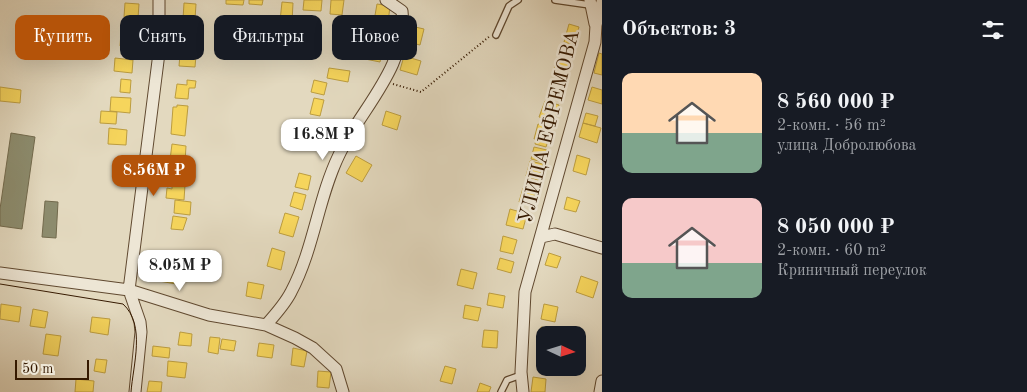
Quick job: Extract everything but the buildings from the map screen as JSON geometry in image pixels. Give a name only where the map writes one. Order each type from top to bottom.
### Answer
[{"type":"street","points":[[135,392],[141,332],[140,322],[129,290],[158,53],[158,0]]},
{"type":"street","points":[[266,325],[291,293],[300,273],[338,156],[386,82],[404,22],[402,11],[386,0]]},
{"type":"street","name":"УЛИЦА ЕФРЕМОВА","points":[[590,2],[596,26]]},
{"type":"street","name":"УЛИЦА ЕФРЕМОВА","points":[[523,392],[521,375],[525,292],[595,42],[596,26],[602,2]]},
{"type":"street","name":"УЛИЦА ЕФРЕМОВА","points":[[541,237],[555,234],[602,248]]},
{"type":"street","points":[[0,273],[129,290],[209,314],[266,325],[296,338],[313,348],[336,369],[343,392]]},
{"type":"street","points":[[600,392],[602,382]]},
{"type":"lane","points":[[496,35],[509,6],[518,0]]},
{"type":"lane","points":[[555,0],[590,2]]},
{"type":"lane","points":[[501,392],[506,380],[521,375]]},
{"type":"path","points":[[386,82],[421,92],[499,28]]},
{"type":"tram line","points":[[0,284],[123,304],[130,313],[136,334],[131,392]]}]
